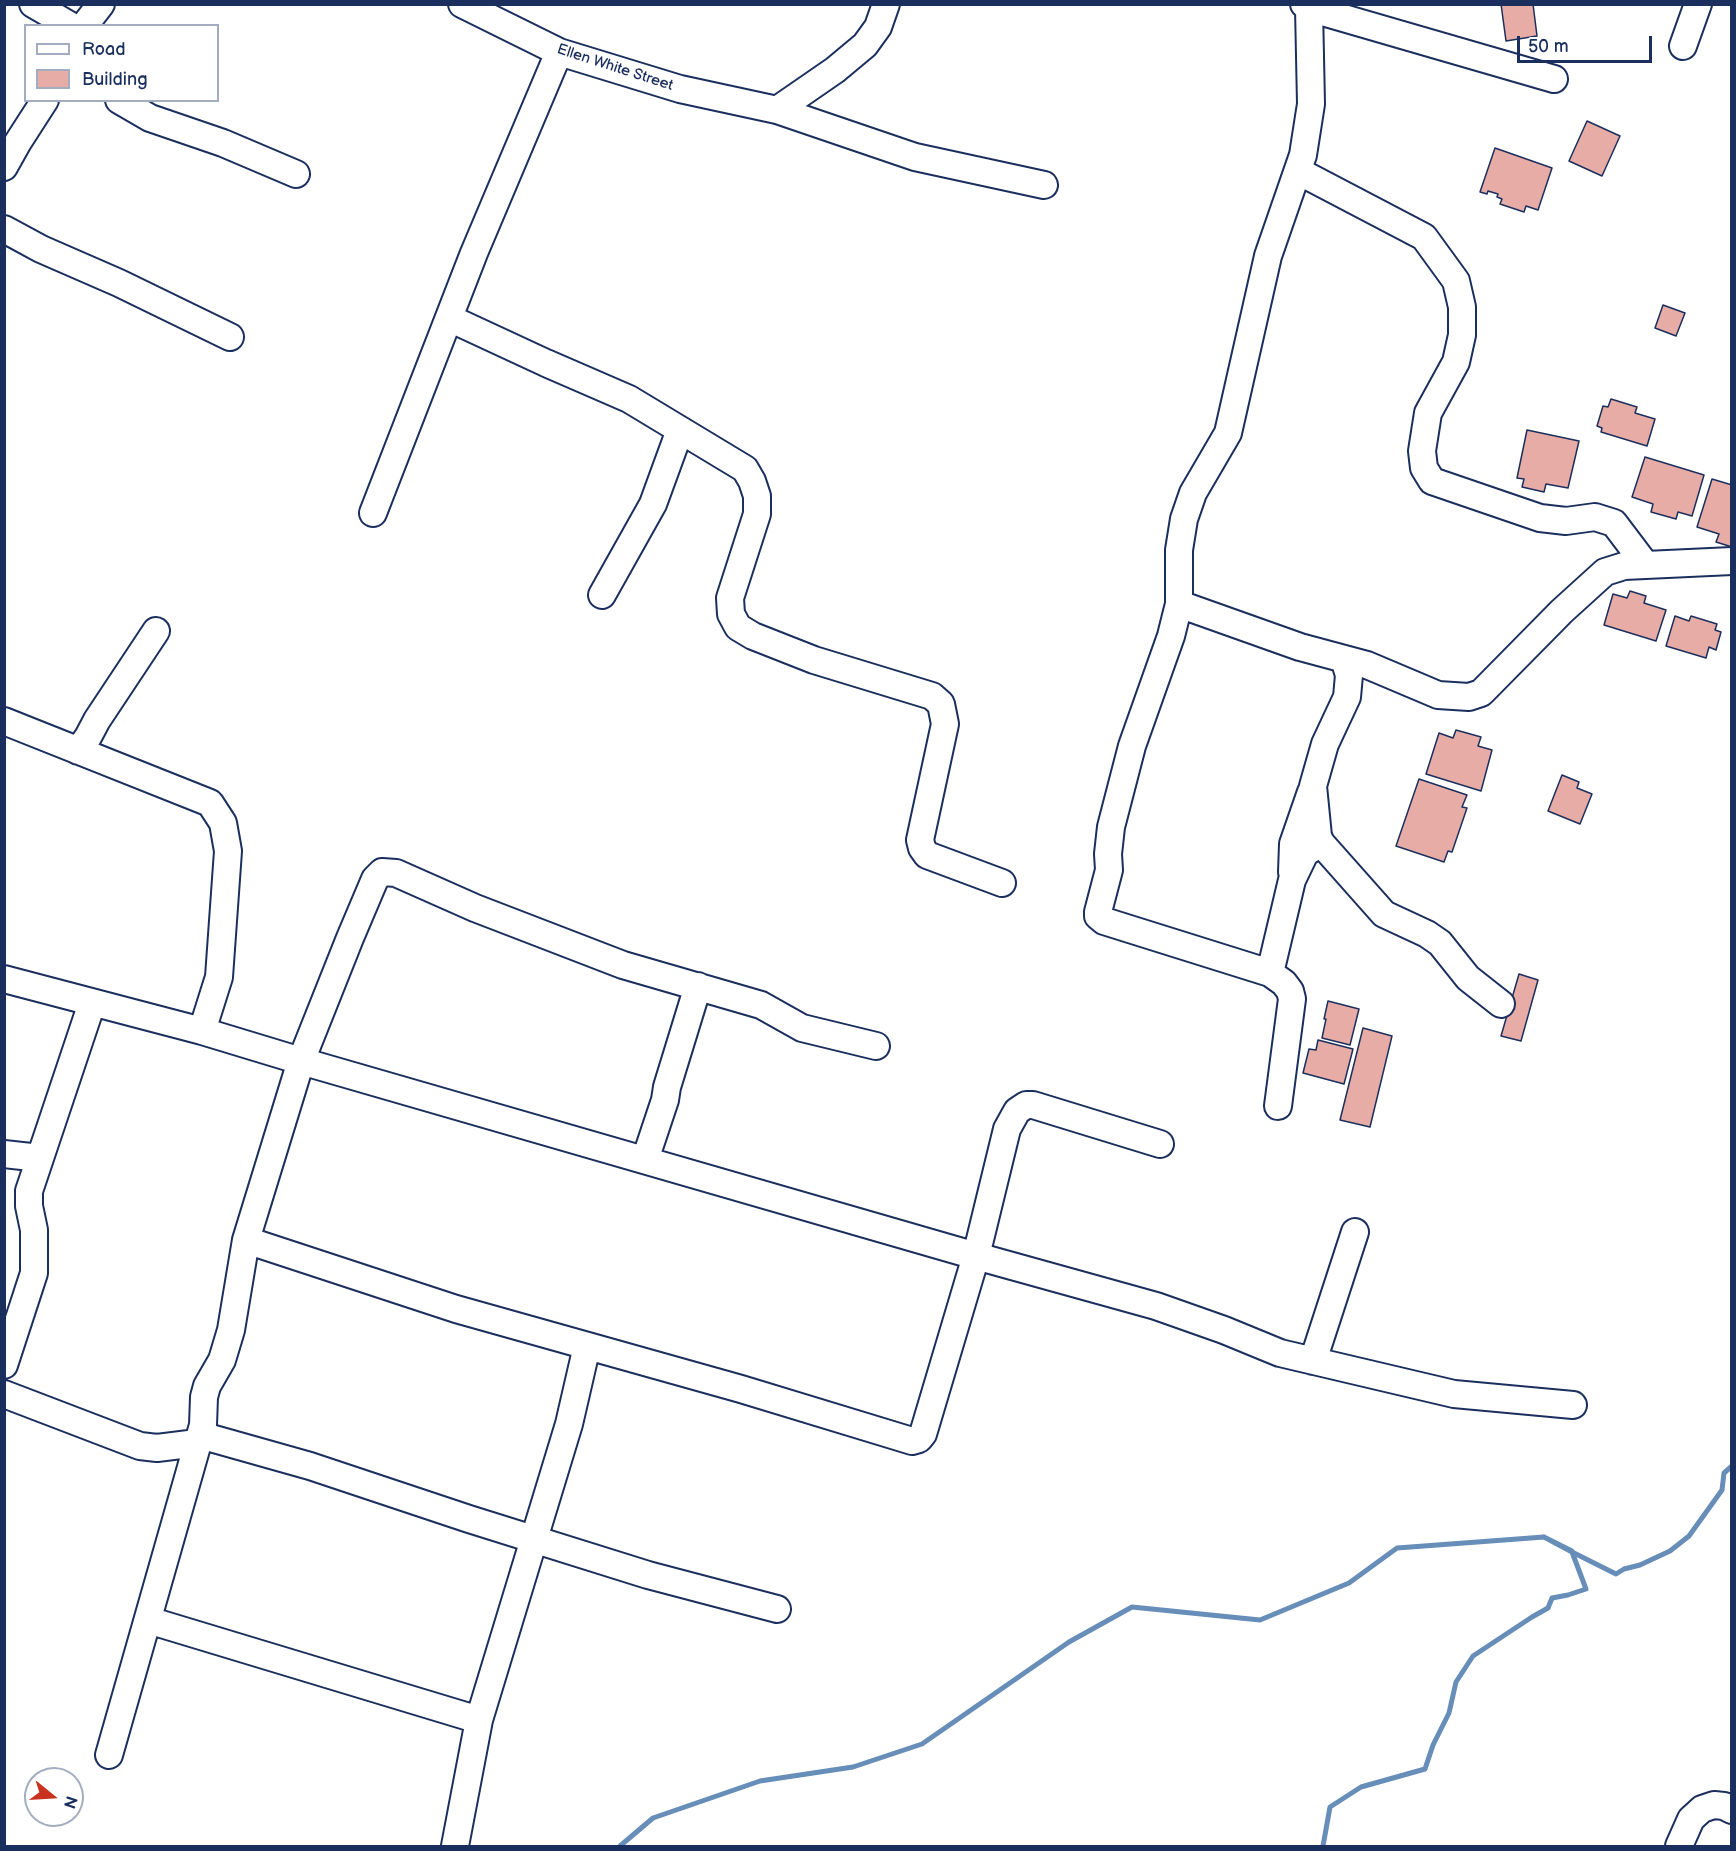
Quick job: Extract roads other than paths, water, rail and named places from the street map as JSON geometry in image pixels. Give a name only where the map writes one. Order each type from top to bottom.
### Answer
[{"type":"street","points":[[33,4],[68,24]]},
{"type":"street","points":[[86,24],[101,4]]},
{"type":"street","name":"Ellen White Street","points":[[462,4],[559,52],[680,89],[777,110],[915,157],[1044,185]]},
{"type":"street","points":[[777,110],[835,70],[865,45],[878,27],[886,4]]},
{"type":"street","points":[[1683,46],[1698,4]]},
{"type":"street","points":[[1278,1106],[1292,999],[1284,983],[1270,973],[1104,921],[1098,916],[1109,870],[1111,827],[1132,746],[1171,636],[1179,604],[1179,550],[1184,519],[1193,493],[1228,433],[1268,256],[1303,155],[1311,104],[1307,6],[1554,79]]},
{"type":"street","points":[[373,513],[479,242],[559,52]]},
{"type":"street","points":[[4,167],[44,102]]},
{"type":"street","points":[[122,102],[150,118],[223,143],[296,174]]},
{"type":"street","points":[[1298,171],[1424,237],[1456,281],[1462,307],[1462,335],[1456,362],[1428,413],[1422,451],[1424,468],[1432,481],[1540,518],[1566,521],[1595,517],[1614,523],[1645,564]]},
{"type":"street","points":[[4,228],[41,249],[119,283],[230,337]]},
{"type":"street","points":[[449,318],[629,399],[745,469],[757,496],[757,513],[730,598],[731,614],[738,627],[753,636],[813,660],[932,696],[941,704],[945,724],[920,840],[922,848],[927,855],[1002,883]]},
{"type":"street","points":[[602,596],[653,504],[680,430]]},
{"type":"street","points":[[1179,604],[1300,647],[1366,665],[1438,695],[1469,697],[1480,693],[1488,686],[1562,610],[1605,572],[1624,566],[1645,564],[1731,561]]},
{"type":"street","points":[[78,751],[156,631]]},
{"type":"street","points":[[1270,973],[1292,880],[1293,844],[1325,744],[1347,697],[1349,675],[1344,659]]},
{"type":"street","points":[[4,721],[210,803],[224,823],[228,851],[219,977],[202,1031]]},
{"type":"street","points":[[1313,786],[1318,836],[1321,843],[1384,914],[1428,934],[1440,943],[1468,978],[1501,1004]]},
{"type":"street","points":[[1292,880],[1305,853],[1321,843]]},
{"type":"street","points":[[109,1755],[203,1425],[204,1397],[207,1386],[222,1360],[231,1330],[246,1240],[301,1061],[375,879],[382,872],[396,873],[475,908],[622,965],[761,1005],[801,1028],[876,1046]]},
{"type":"street","points":[[4,979],[202,1031],[976,1256],[1156,1306],[1280,1353],[1454,1394],[1573,1405]]},
{"type":"street","points":[[645,1160],[698,986]]},
{"type":"street","points":[[4,1365],[34,1273],[34,1230],[29,1206],[29,1191],[92,1003]]},
{"type":"street","points":[[246,1240],[456,1309],[751,1392],[912,1441],[919,1439],[923,1434],[976,1256],[1007,1129],[1017,1111],[1026,1105],[1033,1105],[1160,1144]]},
{"type":"street","points":[[4,1154],[40,1158]]},
{"type":"street","points":[[1313,1361],[1355,1232]]},
{"type":"street","points":[[455,1846],[479,1720],[569,1424],[587,1346]]},
{"type":"street","points":[[4,1394],[140,1446],[157,1448],[198,1439],[310,1466],[469,1520],[534,1538],[648,1575],[777,1609]]},
{"type":"street","points":[[148,1620],[479,1720]]},
{"type":"street","points":[[1678,1846],[1691,1819],[1702,1809],[1714,1805],[1724,1806],[1731,1810]]},
{"type":"waterway","points":[[1323,1846],[1330,1807],[1361,1787],[1425,1769],[1433,1745],[1449,1713],[1456,1682],[1473,1656],[1548,1608],[1552,1598],[1586,1589],[1572,1552],[1572,1551],[1544,1537],[1572,1552],[1616,1574],[1624,1569],[1640,1565],[1670,1551],[1689,1536],[1722,1490],[1724,1473],[1732,1466]]},
{"type":"waterway","points":[[620,1846],[653,1818],[760,1781],[853,1767],[922,1744],[1069,1642],[1132,1607],[1260,1620],[1349,1583],[1397,1548],[1544,1537]]}]
